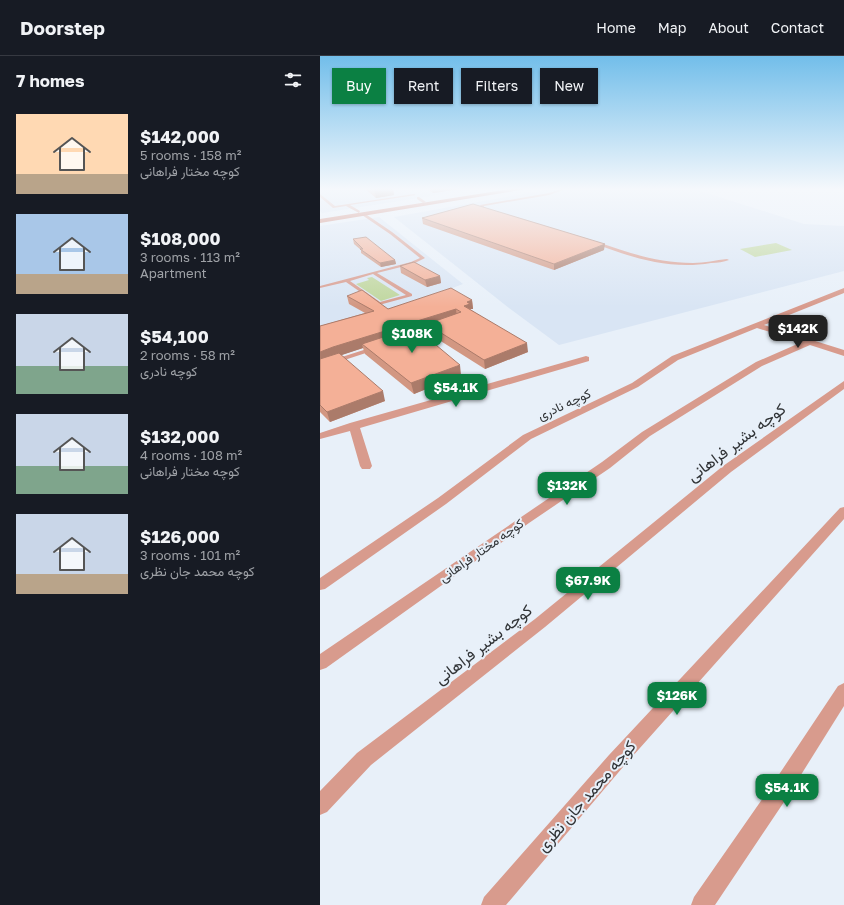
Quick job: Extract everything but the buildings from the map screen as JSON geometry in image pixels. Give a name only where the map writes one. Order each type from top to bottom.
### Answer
[{"type":"street","name":"کوچه نادری","points":[[320,585],[442,501],[527,437],[635,384],[675,358],[759,326],[844,290]]},
{"type":"street","points":[[759,326],[844,353]]},
{"type":"street","name":"کوچه مختار فراهانی","points":[[320,663],[524,520],[606,465],[646,434],[759,364],[810,342]]},
{"type":"street","points":[[320,436],[586,359]]},
{"type":"street","name":"کوچه بشیر فراهانی","points":[[320,805],[364,759],[540,623],[726,470],[844,384]]},
{"type":"street","points":[[354,425],[366,466]]},
{"type":"street","name":"کوچه محمد جان نظری","points":[[492,905],[616,761],[844,510]]},
{"type":"street","points":[[702,905],[777,795],[844,691]]},
{"type":"lane","points":[[320,287],[412,263],[423,258],[381,228]]},
{"type":"lane","points":[[595,243],[620,252],[666,262],[693,264],[727,260]]},
{"type":"lane","points":[[346,280],[379,304],[410,295],[374,273]]},
{"type":"lane","points":[[320,366],[377,347]]},
{"type":"shaded area","points":[[320,228],[392,228],[463,284],[405,306],[320,331]]},
{"type":"shaded area","points":[[407,228],[844,228],[844,271],[559,345],[509,308]]},
{"type":"green space","points":[[776,243],[792,250],[755,257],[740,249]]},
{"type":"green space","points":[[372,277],[400,295],[381,301],[356,284],[369,280],[367,278]]}]
